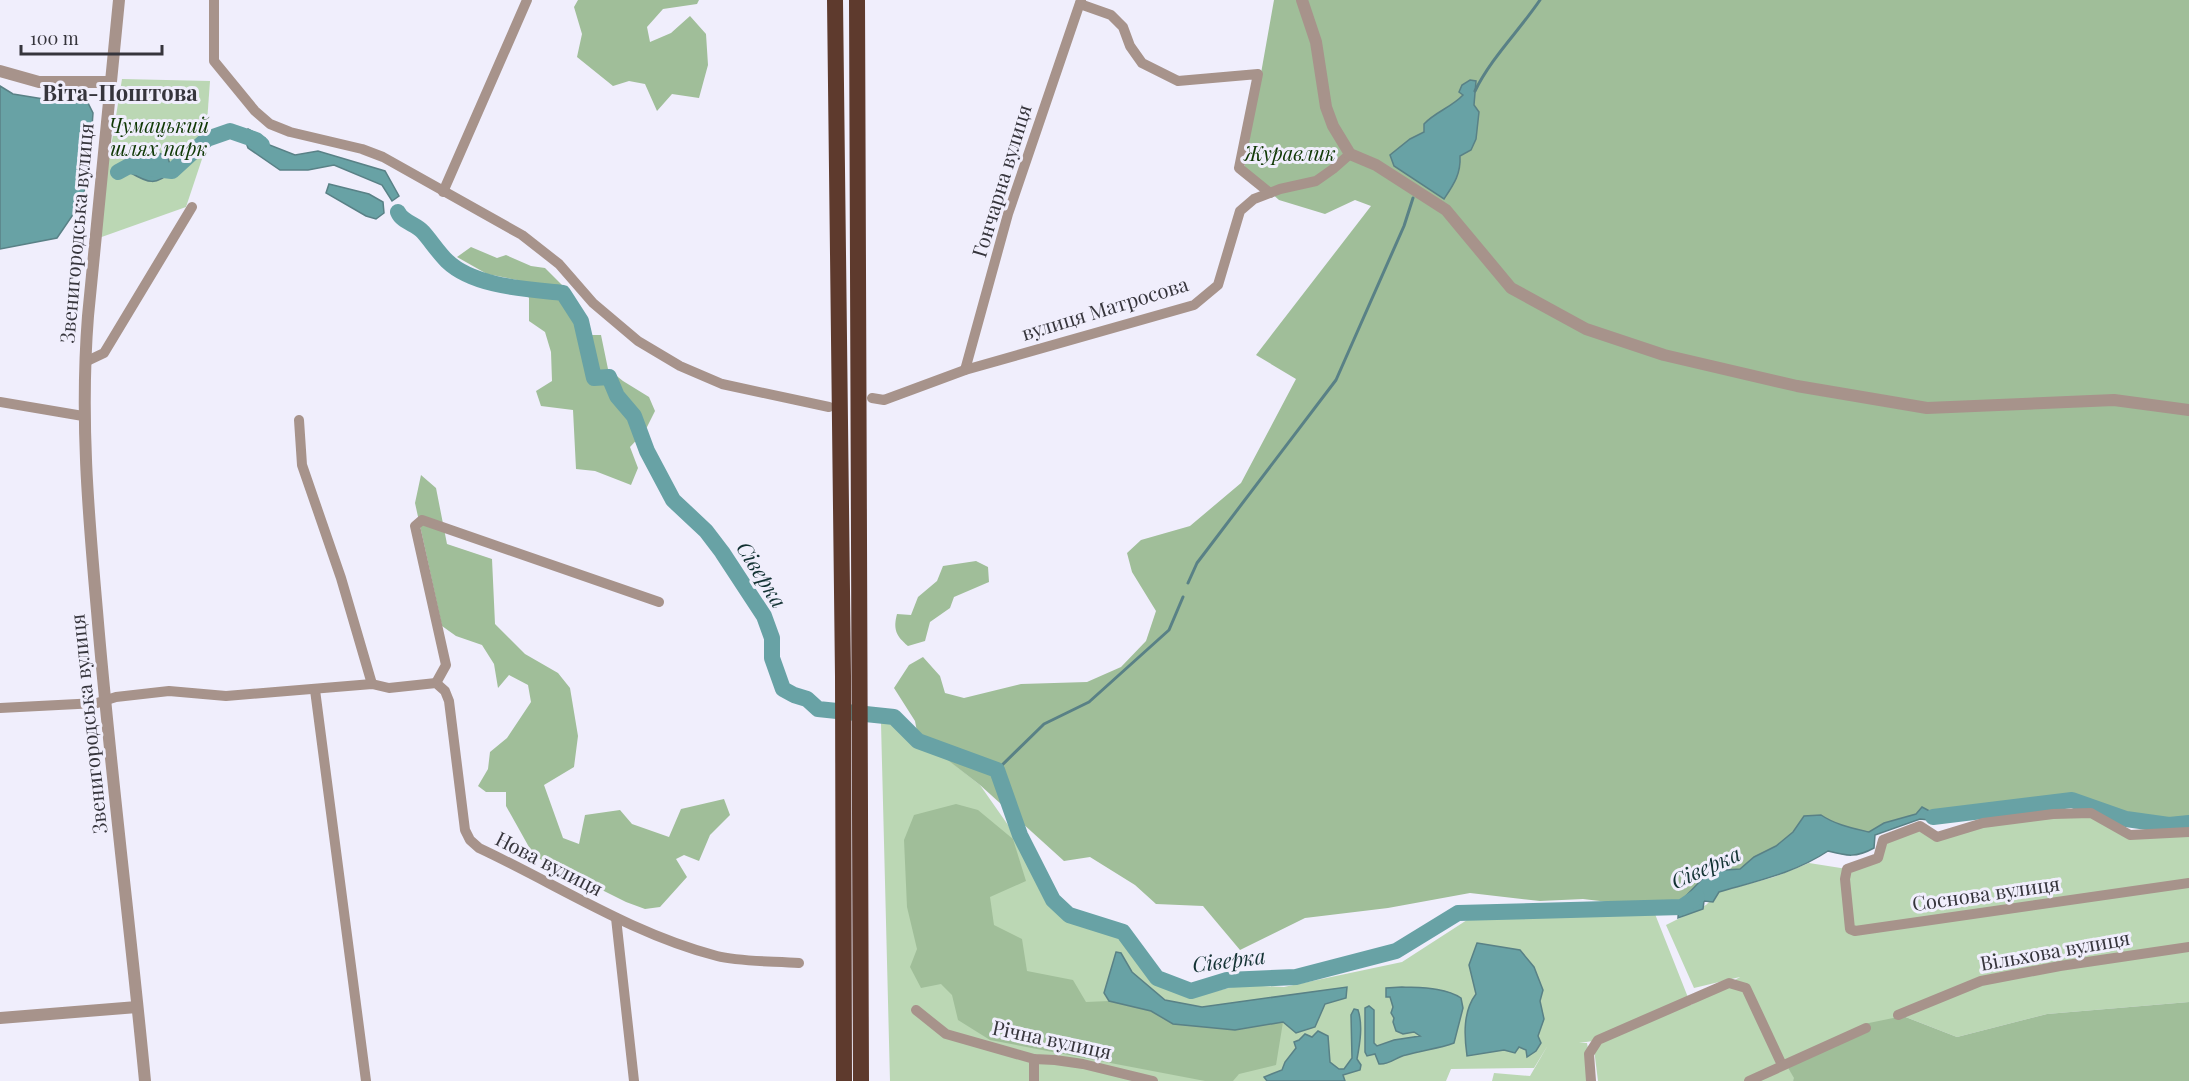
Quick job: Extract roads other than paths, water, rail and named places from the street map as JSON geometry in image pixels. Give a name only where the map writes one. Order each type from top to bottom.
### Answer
[{"type":"highway","points":[[836,0],[840,384],[834,413],[843,676],[852,755],[861,1081]]},
{"type":"highway","points":[[844,1081],[852,755],[860,673],[857,0]]},
{"type":"street","name":"Звенигородська вулиця","points":[[119,0],[85,362],[83,416],[105,700],[145,1081]]},
{"type":"street","points":[[214,0],[214,61],[249,104],[270,124],[290,132],[373,153],[522,236],[559,264],[593,303],[638,341],[680,366],[722,384],[834,413]]},
{"type":"street","points":[[443,192],[527,0]]},
{"type":"street","points":[[1302,0],[1316,42],[1326,106],[1333,126],[1350,154],[1376,165],[1446,210],[1511,288],[1586,329],[1664,355],[1797,386],[1927,408],[2114,400],[2189,410]]},
{"type":"street","name":"Гончарна вулиця","points":[[965,370],[1008,214],[1081,2],[1111,15],[1123,27],[1130,46],[1142,63],[1178,81],[1258,74],[1239,168],[1270,193]]},
{"type":"street","points":[[0,71],[39,82],[111,82]]},
{"type":"street","name":"вулиця Матросова","points":[[872,398],[884,400],[965,370],[1194,305],[1218,285],[1240,212],[1254,199],[1316,181],[1350,154]]},
{"type":"street","name":"Звенигородська вулиця","points":[[85,362],[104,353],[192,207]]},
{"type":"street","points":[[0,402],[83,416]]},
{"type":"street","points":[[299,420],[302,465],[341,578],[372,684]]},
{"type":"street","points":[[0,708],[82,704],[116,697],[169,691],[226,696],[372,684],[389,688],[436,683],[446,664],[415,526],[422,520],[659,602]]},
{"type":"street","name":"Нова вулиця","points":[[436,683],[445,691],[448,700],[465,830],[470,840],[479,848],[616,918],[719,956],[799,963]]},
{"type":"street","points":[[315,690],[366,1081]]},
{"type":"street","name":"Соснова вулиця","points":[[2189,832],[2130,835],[2091,813],[2053,814],[1983,823],[1937,837],[1920,825],[1883,840],[1878,858],[1847,868],[1845,879],[1850,929],[1855,931],[2189,882]]},
{"type":"street","points":[[616,918],[634,1081]]},
{"type":"street","name":"Вільхова вулиця","points":[[1898,1015],[1981,981],[2060,966],[2189,948]]},
{"type":"street","points":[[1590,1081],[1589,1054],[1598,1040],[1729,983],[1746,988],[1782,1065]]},
{"type":"street","points":[[0,1018],[137,1007]]},
{"type":"street","name":"Річна вулиця","points":[[916,1010],[946,1034],[1034,1059],[1083,1064],[1145,1080]]},
{"type":"street","points":[[1749,1081],[1866,1028]]},
{"type":"street","points":[[1034,1059],[1034,1081]]},
{"type":"waterway","points":[[1475,91],[1489,67],[1540,0]]},
{"type":"waterway","name":"Сіверка","points":[[118,172],[129,166],[172,171],[207,139],[230,131],[256,140],[262,145]]},
{"type":"waterway","points":[[1188,583],[1197,563],[1336,380],[1404,226],[1413,198]]},
{"type":"waterway","name":"Сіверка","points":[[398,212],[423,232],[447,261],[458,270],[502,285],[563,293],[581,321],[594,378],[609,377],[617,396],[634,416],[647,451],[673,500],[706,531],[764,616],[772,638],[772,658],[783,689],[807,699],[818,709],[894,717],[918,741],[997,770],[1020,835],[1053,900],[1069,915],[1123,932],[1157,978],[1191,991],[1227,980],[1296,977],[1396,951],[1458,913],[1682,907],[1697,897]]},
{"type":"waterway","points":[[997,770],[1044,724],[1089,702],[1169,630],[1183,597]]},
{"type":"waterway","name":"Сіверка","points":[[1933,817],[2072,800],[2126,819],[2169,825],[2189,823]]},
{"type":"district","name":"Віта-Поштова","points":[[120,93]]},
{"type":"park label","name":"Чумацький шлях парк","points":[[159,138]]},
{"type":"park label","name":"Журавлик","points":[[1290,154]]}]
